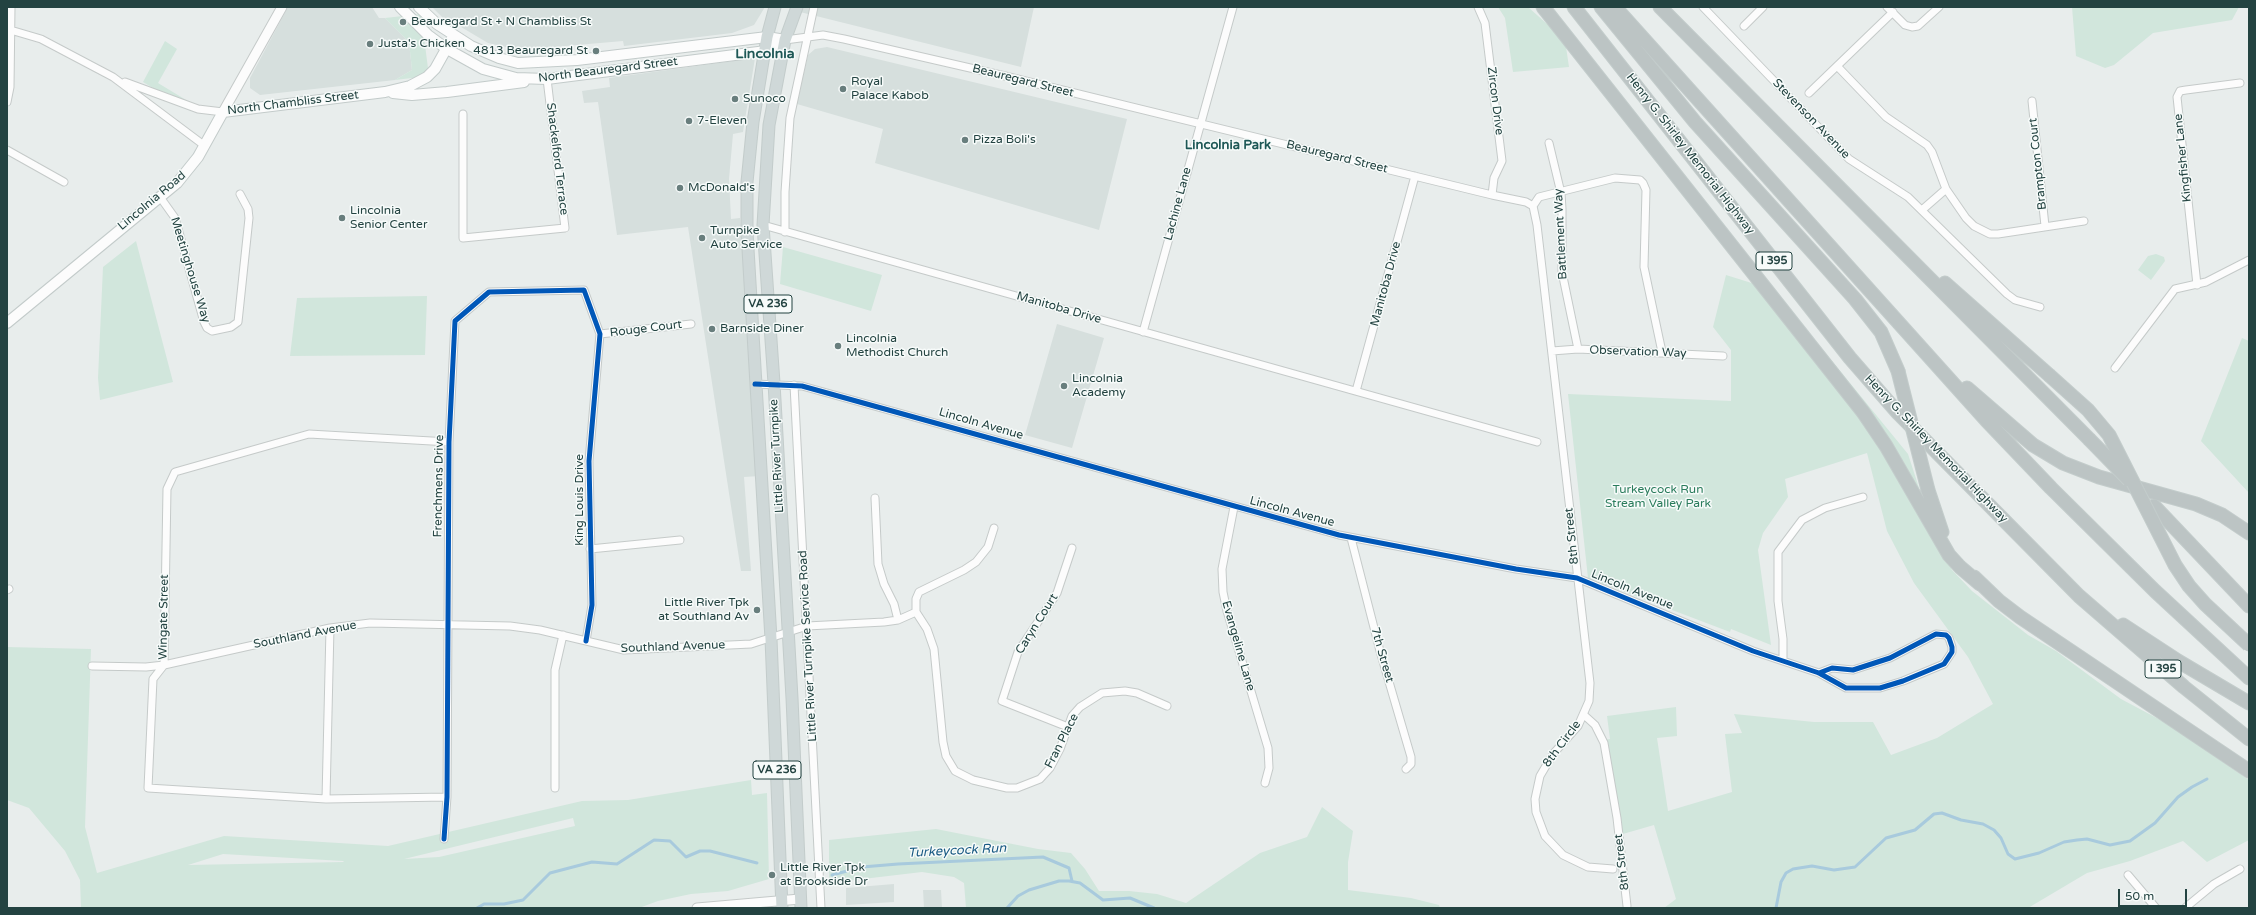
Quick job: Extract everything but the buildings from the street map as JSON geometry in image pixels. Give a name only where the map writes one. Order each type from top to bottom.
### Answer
[{"type":"highway","points":[[1543,7],[1863,412],[1886,446],[1949,554],[1960,567],[2020,617],[2249,771]]},
{"type":"highway","name":"Henry G. Shirley Memorial Highway","points":[[1574,7],[1871,383],[1916,432],[2079,596],[2184,687],[2249,739]]},
{"type":"highway","points":[[1601,7],[1695,122],[1855,299],[1881,332],[1898,372],[1928,490],[1944,536],[1955,554],[1980,584]]},
{"type":"highway","points":[[1615,7],[1919,347],[2051,488],[2155,590],[2249,678]]},
{"type":"highway","points":[[1660,7],[2154,506],[2249,606]]},
{"type":"highway","points":[[1838,187],[2088,410],[2109,435],[2172,558],[2189,586],[2205,604],[2249,645]]},
{"type":"highway","points":[[1919,347],[2013,428],[2048,455],[2074,469],[2196,504],[2222,515],[2249,533]]},
{"type":"highway","points":[[2079,596],[2178,661],[2249,703]]},
{"type":"main road","name":"North Beauregard Street","points":[[400,7],[424,31],[446,49],[464,60],[494,73],[516,78],[547,79],[766,51]]},
{"type":"main road","name":"North Beauregard Street","points":[[419,7],[454,35],[492,56],[527,63],[577,60],[767,37],[786,40]]},
{"type":"main road","name":"Little River Turnpike","points":[[775,7],[767,37],[766,51],[753,122],[747,182],[747,232],[771,639],[782,904]]},
{"type":"main road","name":"Little River Turnpike","points":[[797,7],[786,40],[769,124],[762,226],[774,383],[800,904]]},
{"type":"main road","name":"North Chambliss Street","points":[[223,112],[385,92],[410,86],[427,77],[441,61],[454,35]]},
{"type":"main road","name":"Beauregard Street","points":[[766,51],[786,40]]},
{"type":"main road","points":[[385,92],[412,94],[440,93],[547,79]]},
{"type":"main road","name":"Lincolnia Road","points":[[7,323],[118,229],[160,197],[188,170],[205,146],[223,112]]},
{"type":"street","points":[[7,102],[10,87],[9,29],[11,7]]},
{"type":"street","name":"Lincolnia Road","points":[[223,112],[282,7]]},
{"type":"street","points":[[785,232],[785,192],[790,118],[814,7]]},
{"type":"street","name":"Lachine Lane","points":[[1143,332],[1233,7]]},
{"type":"street","name":"Zircon Drive","points":[[1478,7],[1485,23],[1502,161],[1494,178],[1492,195]]},
{"type":"street","name":"Stevenson Avenue","points":[[1703,7],[1845,155],[1858,165],[1898,189],[1922,210],[2001,290],[2016,300],[2040,307]]},
{"type":"street","points":[[1744,26],[1763,7]]},
{"type":"street","points":[[1809,93],[1890,10],[1912,28],[1918,26],[1939,7]]},
{"type":"street","name":"North Chambliss Street","points":[[9,29],[54,45],[112,77],[205,146]]},
{"type":"street","name":"Beauregard Street","points":[[786,40],[823,35],[844,39],[1526,202],[1533,206]]},
{"type":"street","points":[[1837,66],[1886,116],[1927,145],[1932,152],[1946,189],[1966,218],[1983,231],[1998,234],[2084,221]]},
{"type":"street","name":"North Chambliss Street","points":[[112,77],[198,109],[223,112]]},
{"type":"street","name":"Shackelford Terrace","points":[[463,114],[463,238],[565,228],[547,79]]},
{"type":"street","name":"Kingfisher Lane","points":[[2197,285],[2177,97],[2180,91],[2240,83]]},
{"type":"street","name":"Brampton Court","points":[[2032,101],[2045,226]]},
{"type":"street","name":"Battlement Way","points":[[1549,143],[1561,193],[1562,272],[1578,349]]},
{"type":"street","points":[[7,150],[64,182]]},
{"type":"street","name":"Manitoba Drive","points":[[1356,391],[1415,176]]},
{"type":"street","points":[[1533,206],[1539,197],[1561,193],[1615,178],[1640,180],[1643,183],[1646,190],[1644,267],[1662,352]]},
{"type":"street","points":[[1922,210],[1946,189]]},
{"type":"street","name":"Meetinghouse Way","points":[[160,197],[175,218],[204,322],[207,328],[212,331],[234,326],[238,322],[249,218],[248,209],[240,194]]},
{"type":"street","name":"8th Street","points":[[1533,206],[1537,225],[1590,683],[1589,701],[1584,714],[1595,725],[1604,743],[1617,818],[1627,906]]},
{"type":"street","name":"Manitoba Drive","points":[[762,226],[1537,442]]},
{"type":"street","points":[[2115,368],[2175,289],[2197,285],[2249,260]]},
{"type":"street","name":"Frenchmens Drive","points":[[444,839],[447,797],[449,442],[455,321],[489,292],[584,290],[600,334]]},
{"type":"street","name":"Rouge Court","points":[[600,334],[691,324]]},
{"type":"street","name":"King Louis Drive","points":[[586,641],[592,605],[589,461],[600,334]]},
{"type":"street","name":"Observation Way","points":[[1552,351],[1578,349],[1723,356]]},
{"type":"street","name":"Lincoln Avenue","points":[[755,384],[774,383],[794,385],[913,416],[1234,507],[1350,538],[1516,569],[1577,578],[1753,651],[1819,673],[1846,688],[1880,688],[1903,681],[1944,664],[1952,652],[1952,648],[1949,638],[1946,635],[1936,634],[1890,658],[1853,670],[1832,668],[1819,673]]},
{"type":"street","name":"Little River Turnpike Service Road","points":[[794,385],[821,908]]},
{"type":"street","name":"Wingate Street","points":[[447,797],[326,799],[148,788],[153,679],[164,665],[167,489],[174,472],[309,434],[449,442]]},
{"type":"street","points":[[1783,660],[1783,639],[1778,601],[1778,552],[1802,520],[1825,508],[1863,497]]},
{"type":"street","points":[[875,498],[878,564],[884,584],[894,604],[898,620]]},
{"type":"street","name":"Evangeline Lane","points":[[1234,507],[1222,570],[1223,592],[1227,611],[1268,748],[1269,768],[1265,783]]},
{"type":"street","points":[[916,612],[916,600],[919,592],[964,570],[976,562],[988,547],[994,528]]},
{"type":"street","name":"7th Street","points":[[1350,538],[1380,651],[1411,757],[1411,764],[1406,769]]},
{"type":"street","points":[[590,549],[680,540]]},
{"type":"street","name":"Caryn Court","points":[[1068,727],[1002,702],[1018,652],[1057,593],[1072,548]]},
{"type":"street","name":"Southland Avenue","points":[[92,666],[146,667],[164,665],[330,628],[370,623],[502,626],[563,635],[611,648],[632,650],[751,644],[771,639],[787,631],[807,626],[898,620],[916,612]]},
{"type":"street","name":"Fran Place","points":[[916,612],[927,629],[934,649],[943,742],[946,756],[955,771],[973,780],[1007,788],[1027,786],[1040,779],[1050,768],[1060,749],[1072,716],[1080,707],[1102,694],[1125,691],[1137,693],[1166,706]]},
{"type":"street","points":[[326,799],[330,628]]},
{"type":"street","points":[[554,788],[555,670],[563,635]]},
{"type":"street","name":"8th Circle","points":[[1584,714],[1569,738],[1546,764],[1540,776],[1536,793],[1536,812],[1546,836],[1563,855],[1588,868],[1613,869]]},
{"type":"street","points":[[2185,908],[2214,884],[2240,869]]},
{"type":"street","points":[[2128,875],[2156,908]]},
{"type":"street","points":[[697,908],[800,904]]},
{"type":"shaded area","points":[[288,7],[372,7],[379,18],[385,18],[409,42],[412,70],[395,80],[260,95],[250,88],[250,78]]},
{"type":"shaded area","points":[[432,7],[765,7],[754,25],[732,33],[624,46],[623,41],[519,50],[488,43],[456,24],[453,28]]},
{"type":"shaded area","points":[[801,7],[1034,7],[1021,67],[800,12]]},
{"type":"shaded area","points":[[827,47],[1127,119],[1099,230],[875,163],[883,129],[797,104],[808,55],[815,49]]},
{"type":"shaded area","points":[[755,58],[743,132],[733,134],[729,179],[731,219],[740,218],[760,476],[744,477],[751,571],[741,571],[688,227],[617,235],[598,102],[584,103],[582,91],[610,87],[609,78]]},
{"type":"shaded area","name":"Lincolnia Academy","points":[[1057,324],[1104,338],[1072,448],[1025,435]]},
{"type":"shaded area","points":[[894,884],[894,902],[846,905],[846,888]]},
{"type":"shaded area","points":[[923,890],[941,890],[942,908],[924,908]]},
{"type":"green space","points":[[1498,7],[1528,7],[1565,40],[1569,67],[1513,72],[1505,18]]},
{"type":"green space","points":[[2072,7],[2239,7],[2232,20],[2153,33],[2114,65],[2105,68],[2076,56]]},
{"type":"green space","points":[[421,14],[429,76],[395,80],[412,70],[409,42],[385,18]]},
{"type":"green space","points":[[165,41],[177,49],[158,83],[191,103],[188,109],[143,82]]},
{"type":"green space","points":[[136,241],[173,382],[100,400],[98,378],[103,267]]},
{"type":"green space","points":[[783,247],[882,275],[871,311],[780,284]]},
{"type":"green space","points":[[2156,254],[2164,257],[2165,261],[2151,280],[2138,270],[2148,256]]},
{"type":"green space","name":"Turkeycock Run Stream Valley Park","points":[[1726,275],[1774,290],[1908,454],[1920,491],[1926,521],[1952,570],[1972,591],[2028,635],[2056,651],[2121,699],[2168,724],[2249,780],[2249,840],[2207,862],[2183,841],[2130,861],[2087,873],[2028,908],[1664,908],[1676,899],[1654,825],[1616,836],[1604,740],[1610,739],[1607,716],[1676,707],[1677,736],[1657,738],[1668,811],[1732,792],[1725,734],[1742,733],[1734,714],[1814,722],[1873,722],[1891,755],[1937,738],[1993,704],[1968,657],[1914,583],[1887,531],[1867,453],[1785,479],[1788,497],[1763,533],[1758,550],[1771,645],[1731,629],[1730,632],[1588,578],[1568,394],[1731,401],[1731,350],[1713,327]]},
{"type":"green space","points":[[427,296],[425,355],[290,356],[297,298]]},
{"type":"green space","points":[[2242,338],[2249,341],[2249,493],[2201,441]]},
{"type":"green space","points":[[7,647],[91,649],[85,827],[97,873],[224,836],[388,846],[582,801],[628,800],[751,780],[752,795],[767,793],[769,879],[728,891],[691,894],[658,901],[639,908],[81,908],[80,880],[65,851],[29,808],[7,800]],"holes":[[[573,818],[575,826],[439,857],[404,859]],[[223,854],[343,861],[344,862],[188,865]]]},
{"type":"green space","points":[[1322,807],[1353,831],[1348,862],[1348,890],[1411,898],[1439,905],[1440,908],[966,908],[964,883],[954,877],[922,872],[829,883],[829,840],[936,829],[1038,849],[1071,853],[1085,869],[1099,891],[1129,891],[1157,894],[1186,903],[1260,853],[1307,837]]},
{"type":"waterway","name":"Turkeycock Run","points":[[1776,908],[1781,882],[1786,873],[1793,869],[1812,866],[1834,870],[1855,867],[1886,838],[1915,830],[1934,814],[1942,813],[1961,820],[1983,824],[1994,830],[2001,838],[2008,854],[2015,859],[2039,853],[2064,842],[2087,839],[2110,845],[2130,841],[2155,823],[2178,797],[2207,779]]},
{"type":"waterway","name":"Turkeycock Run","points":[[477,908],[484,904],[504,904],[523,900],[550,873],[592,862],[617,864],[654,840],[670,841],[686,857],[700,851],[710,851],[757,863]]},
{"type":"waterway","name":"Turkeycock Run","points":[[832,875],[862,867],[1043,857],[1069,868],[1072,881]]},
{"type":"waterway","name":"Turkeycock Run","points":[[1007,908],[1018,896],[1029,890],[1059,881],[1080,883],[1103,900],[1130,898],[1154,908]]},
{"type":"cycle path","points":[[444,839],[447,797],[449,442],[455,321],[489,292],[584,290],[600,334],[589,461],[592,605],[586,641]]},
{"type":"cycle path","points":[[755,384],[802,386],[1339,535],[1516,569],[1577,578],[1753,651],[1819,673],[1846,688],[1880,688],[1903,681],[1944,664],[1952,652],[1952,647],[1949,638],[1946,635],[1936,634],[1890,658],[1853,670],[1832,668],[1819,673]]},
{"type":"place","name":"Beauregard St + N Chambliss St","points":[[403,22]]},
{"type":"place","name":"Justa's Chicken","points":[[370,44]]},
{"type":"place","name":"4813 Beauregard St","points":[[596,51]]},
{"type":"place","name":"Royal Palace Kabob","points":[[843,89]]},
{"type":"place","name":"Sunoco","points":[[735,99]]},
{"type":"place","name":"7-Eleven","points":[[689,121]]},
{"type":"place","name":"Pizza Boli's","points":[[965,140]]},
{"type":"place","name":"McDonald's","points":[[680,188]]},
{"type":"place","name":"Lincolnia Senior Center","points":[[342,218]]},
{"type":"place","name":"Turnpike Auto Service","points":[[702,238]]},
{"type":"place","name":"Barnside Diner","points":[[712,329]]},
{"type":"place","name":"Lincolnia Methodist Church","points":[[838,346]]},
{"type":"place","name":"Lincolnia Academy","points":[[1064,386]]},
{"type":"place","name":"Little River Tpk at Southland Av","points":[[757,610]]},
{"type":"place","name":"Little River Tpk at Brookside Dr","points":[[772,875]]},
{"type":"district","name":"Lincolnia","points":[[765,54]]},
{"type":"district","name":"Lincolnia Park","points":[[1228,146]]}]
